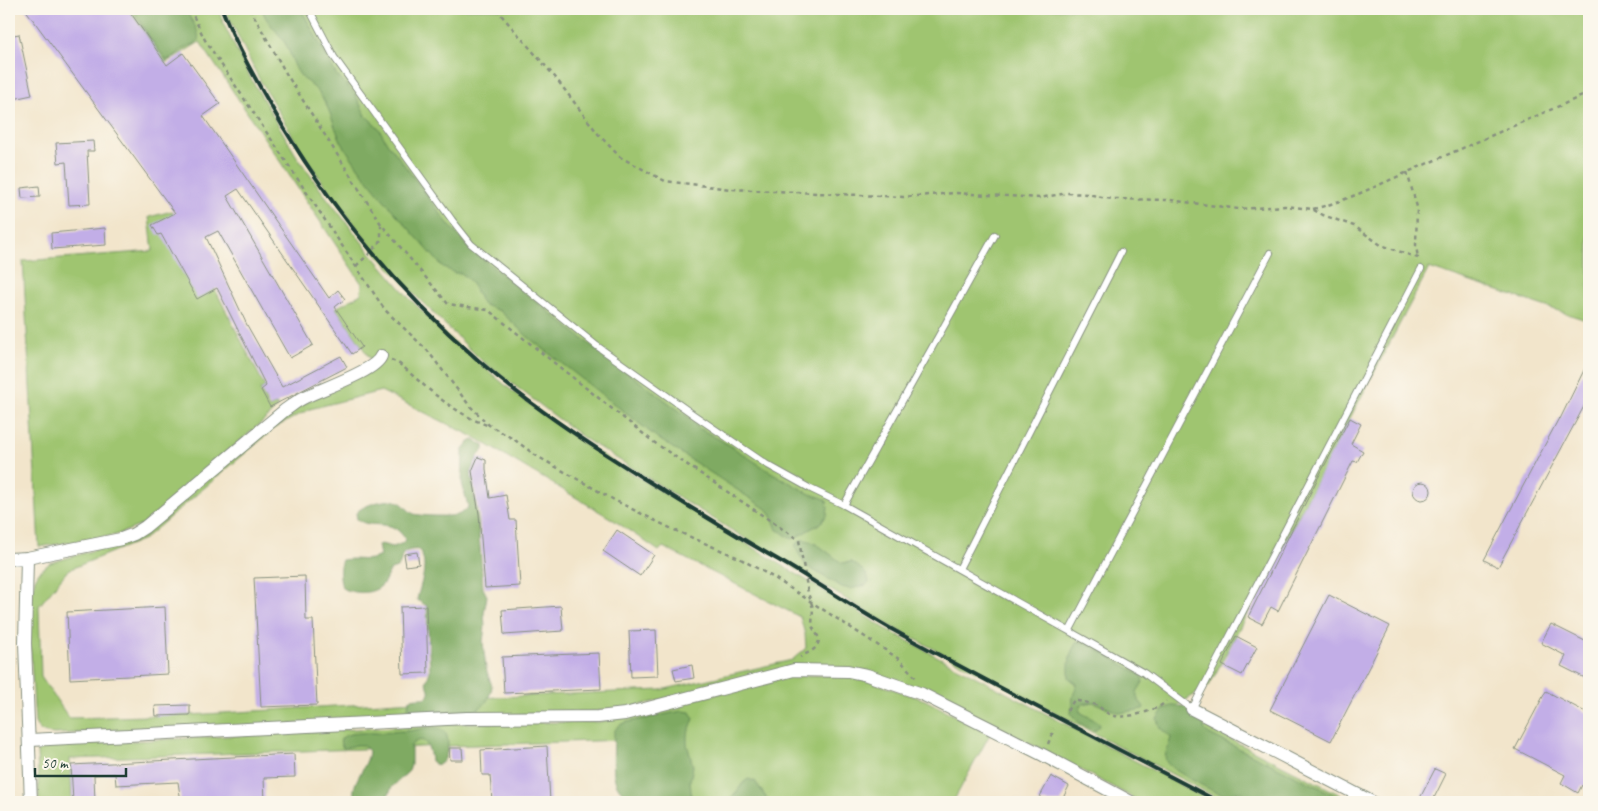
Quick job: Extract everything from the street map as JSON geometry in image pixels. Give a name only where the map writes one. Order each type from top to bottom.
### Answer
[{"type":"street","points":[[9,559],[27,558],[121,539],[145,528],[285,410],[304,398],[370,368],[379,361],[381,356]]},
{"type":"street","points":[[27,558],[25,643],[31,802]]},
{"type":"street","points":[[30,740],[467,718],[598,717],[625,714],[794,670],[848,671],[867,675],[922,694],[1131,802]]},
{"type":"street","points":[[1192,709],[1372,802]]},
{"type":"lane","points":[[309,9],[334,57],[471,244],[597,346],[766,464],[1070,630],[1144,673],[1192,709],[1421,270]]},
{"type":"lane","points":[[844,505],[995,235]]},
{"type":"lane","points":[[959,569],[1121,252]]},
{"type":"lane","points":[[1070,630],[1270,253]]},
{"type":"path","points":[[190,9],[205,40],[385,310],[427,350],[468,404],[489,425]]},
{"type":"path","points":[[250,9],[287,75],[380,224],[448,304],[488,310],[655,443],[799,540],[808,593],[812,602],[812,626],[819,638],[819,642],[809,654],[802,656],[798,660],[794,670]]},
{"type":"path","points":[[496,9],[555,77],[599,135],[620,157],[665,181],[731,189],[903,197],[955,193],[1040,198],[1067,194],[1087,194],[1112,199],[1170,200],[1239,209],[1285,206],[1312,209],[1335,204],[1354,197],[1589,93]]},
{"type":"path","points":[[1407,172],[1417,207],[1416,246],[1421,270]]},
{"type":"path","points":[[1312,209],[1354,226],[1382,245],[1418,258]]},
{"type":"path","points":[[356,266],[381,240],[380,224]]},
{"type":"path","points":[[381,356],[398,362],[419,382],[439,397],[476,421],[489,425],[515,440],[541,459],[616,501],[739,558],[776,579],[898,659],[914,674],[920,683],[922,694]]},
{"type":"path","points":[[1067,711],[1074,700],[1097,706],[1112,716],[1123,717],[1163,706],[1171,694]]},
{"type":"path","points":[[1043,755],[1054,729]]},
{"type":"green space","points":[[129,9],[218,9],[250,77],[296,155],[320,189],[409,298],[447,336],[511,390],[581,442],[891,632],[1213,802],[1141,802],[928,692],[814,666],[627,708],[597,711],[55,734],[41,731],[35,723],[30,642],[31,600],[35,579],[39,572],[50,563],[122,542],[286,412],[374,369],[369,357],[336,308],[361,294],[362,284],[200,42],[165,63]],"holes":[[[381,391],[476,438],[612,519],[659,551],[663,547],[800,617],[805,634],[806,648],[792,660],[661,690],[431,700],[190,715],[69,718],[41,677],[39,606],[68,570],[144,539],[276,427],[310,409]]]},
{"type":"green space","points":[[133,9],[159,9],[164,12],[169,9],[185,9],[197,30],[197,42],[166,60],[149,37]]},
{"type":"green space","points":[[225,9],[1589,9],[1589,321],[1429,268],[1209,686],[1176,706],[1180,711],[1210,729],[1355,802],[1225,802],[894,628],[584,438],[481,360],[415,295],[373,249],[326,187],[302,152],[257,75]]},
{"type":"green space","points":[[262,9],[301,9],[336,74],[355,94],[366,116],[378,127],[387,143],[449,225],[470,249],[594,348],[688,417],[697,427],[769,471],[810,494],[827,501],[827,515],[821,523],[793,539],[777,530],[768,510],[659,439],[528,337],[500,311],[482,304],[468,279],[461,273],[454,273],[442,266],[367,179],[341,141],[323,100],[317,91],[302,77],[285,43],[266,19]]},
{"type":"green space","points":[[172,211],[180,221],[265,387],[260,390],[269,408],[277,404],[277,407],[267,418],[142,525],[116,535],[39,547],[23,261],[153,251],[149,217]]},
{"type":"green space","points":[[473,440],[484,445],[484,450],[478,456],[471,471],[478,521],[483,588],[487,596],[484,613],[483,642],[486,669],[492,686],[491,692],[486,703],[476,711],[412,713],[409,712],[408,708],[409,700],[427,697],[429,692],[426,683],[430,671],[427,606],[417,600],[424,568],[422,556],[419,550],[405,552],[399,565],[388,573],[383,584],[369,592],[352,591],[342,588],[340,567],[342,560],[366,560],[380,556],[378,545],[393,547],[403,543],[405,539],[394,528],[369,524],[357,519],[356,513],[364,507],[389,500],[401,503],[414,514],[429,516],[457,515],[467,509],[468,506],[462,483],[463,449]]},
{"type":"green space","points":[[801,540],[817,545],[842,563],[852,562],[865,573],[869,582],[866,585],[850,589],[842,587],[806,566],[795,547]]},
{"type":"green space","points":[[1078,641],[1086,643],[1141,675],[1143,682],[1137,692],[1137,698],[1144,707],[1143,709],[1120,713],[1093,702],[1082,704],[1080,712],[1100,725],[1095,731],[1075,719],[1071,713],[1077,684],[1069,678],[1069,668],[1071,654]]},
{"type":"green space","points":[[795,675],[847,676],[866,680],[925,700],[990,734],[953,802],[684,802],[681,738],[70,759],[72,802],[39,802],[37,751],[42,746],[467,723],[599,722]]},
{"type":"green space","points":[[1171,706],[1185,706],[1204,721],[1204,729],[1209,734],[1339,797],[1339,800],[1316,799],[1305,802],[1250,802],[1244,793],[1221,794],[1176,771],[1166,760],[1171,737],[1160,728],[1157,719],[1164,709]]},
{"type":"green space","points":[[682,711],[690,712],[694,719],[687,735],[687,744],[693,766],[690,781],[692,802],[648,802],[627,796],[620,790],[614,775],[614,733],[616,729],[628,722]]},
{"type":"green space","points":[[439,728],[445,732],[448,746],[447,753],[441,763],[436,764],[431,761],[430,752],[424,741],[416,741],[411,745],[411,765],[409,771],[392,787],[385,802],[356,802],[354,789],[368,758],[369,751],[360,745],[343,748],[340,742],[342,738],[346,735],[360,733],[408,731]]},
{"type":"green space","points":[[748,779],[755,781],[769,802],[729,802]]},
{"type":"building","points":[[25,9],[128,9],[167,65],[183,53],[220,104],[203,116],[329,298],[338,290],[345,299],[335,307],[362,347],[352,354],[238,189],[227,196],[313,345],[290,358],[218,231],[206,237],[247,325],[282,387],[341,356],[347,367],[270,407],[261,390],[266,386],[217,288],[197,299],[161,234],[158,235],[152,225],[175,213]]},
{"type":"building","points":[[19,34],[32,95],[9,100],[9,36]]},
{"type":"building","points":[[93,141],[94,151],[87,151],[90,204],[69,205],[66,162],[58,163],[56,143]]},
{"type":"building","points":[[39,186],[40,197],[22,198],[21,188]]},
{"type":"building","points":[[105,228],[106,245],[52,249],[51,233]]},
{"type":"building","points":[[1589,360],[1589,397],[1498,567],[1484,560],[1560,419]]},
{"type":"building","points":[[1350,418],[1361,424],[1351,444],[1363,451],[1357,462],[1353,461],[1278,611],[1271,607],[1262,624],[1248,617]]},
{"type":"building","points":[[478,457],[486,460],[490,498],[506,495],[510,520],[516,520],[520,586],[485,588],[479,514],[472,471]]},
{"type":"building","points":[[1422,482],[1430,487],[1431,491],[1426,499],[1422,500],[1414,495],[1413,491],[1418,483]]},
{"type":"building","points":[[617,530],[654,555],[640,576],[603,551]]},
{"type":"building","points":[[417,552],[419,564],[406,566],[404,554]]},
{"type":"building","points":[[305,576],[306,620],[313,620],[317,705],[261,707],[254,578]]},
{"type":"building","points":[[1329,595],[1390,626],[1331,741],[1270,710]]},
{"type":"building","points":[[426,606],[428,673],[402,674],[400,607]]},
{"type":"building","points":[[561,606],[563,631],[504,635],[502,610]]},
{"type":"building","points":[[165,607],[168,674],[70,679],[67,612]]},
{"type":"building","points":[[1551,624],[1589,643],[1589,680],[1561,666],[1566,656],[1541,643]]},
{"type":"building","points":[[656,630],[658,676],[631,677],[629,631]]},
{"type":"building","points":[[1236,636],[1257,647],[1242,675],[1222,665]]},
{"type":"building","points":[[599,653],[601,689],[504,693],[502,657]]},
{"type":"building","points":[[692,665],[694,678],[676,681],[673,669]]},
{"type":"building","points":[[1546,691],[1589,714],[1589,789],[1582,785],[1578,793],[1561,783],[1565,775],[1515,749]]},
{"type":"building","points":[[190,705],[190,715],[156,716],[155,706]]},
{"type":"building","points":[[547,746],[550,802],[492,802],[490,775],[482,775],[481,750]]},
{"type":"building","points":[[449,748],[462,748],[463,760],[450,760]]},
{"type":"building","points":[[294,754],[295,777],[264,778],[265,802],[181,802],[178,782],[116,785],[115,774],[94,775],[95,802],[73,802],[71,765]]},
{"type":"building","points":[[1435,769],[1446,774],[1432,802],[1427,802],[1420,798]]},
{"type":"building","points":[[1051,776],[1069,786],[1061,802],[1037,802]]},
{"type":"railway","points":[[222,9],[242,54],[282,125],[302,157],[347,220],[422,307],[497,377],[579,437],[643,478],[882,623],[976,675],[1219,802]]}]
